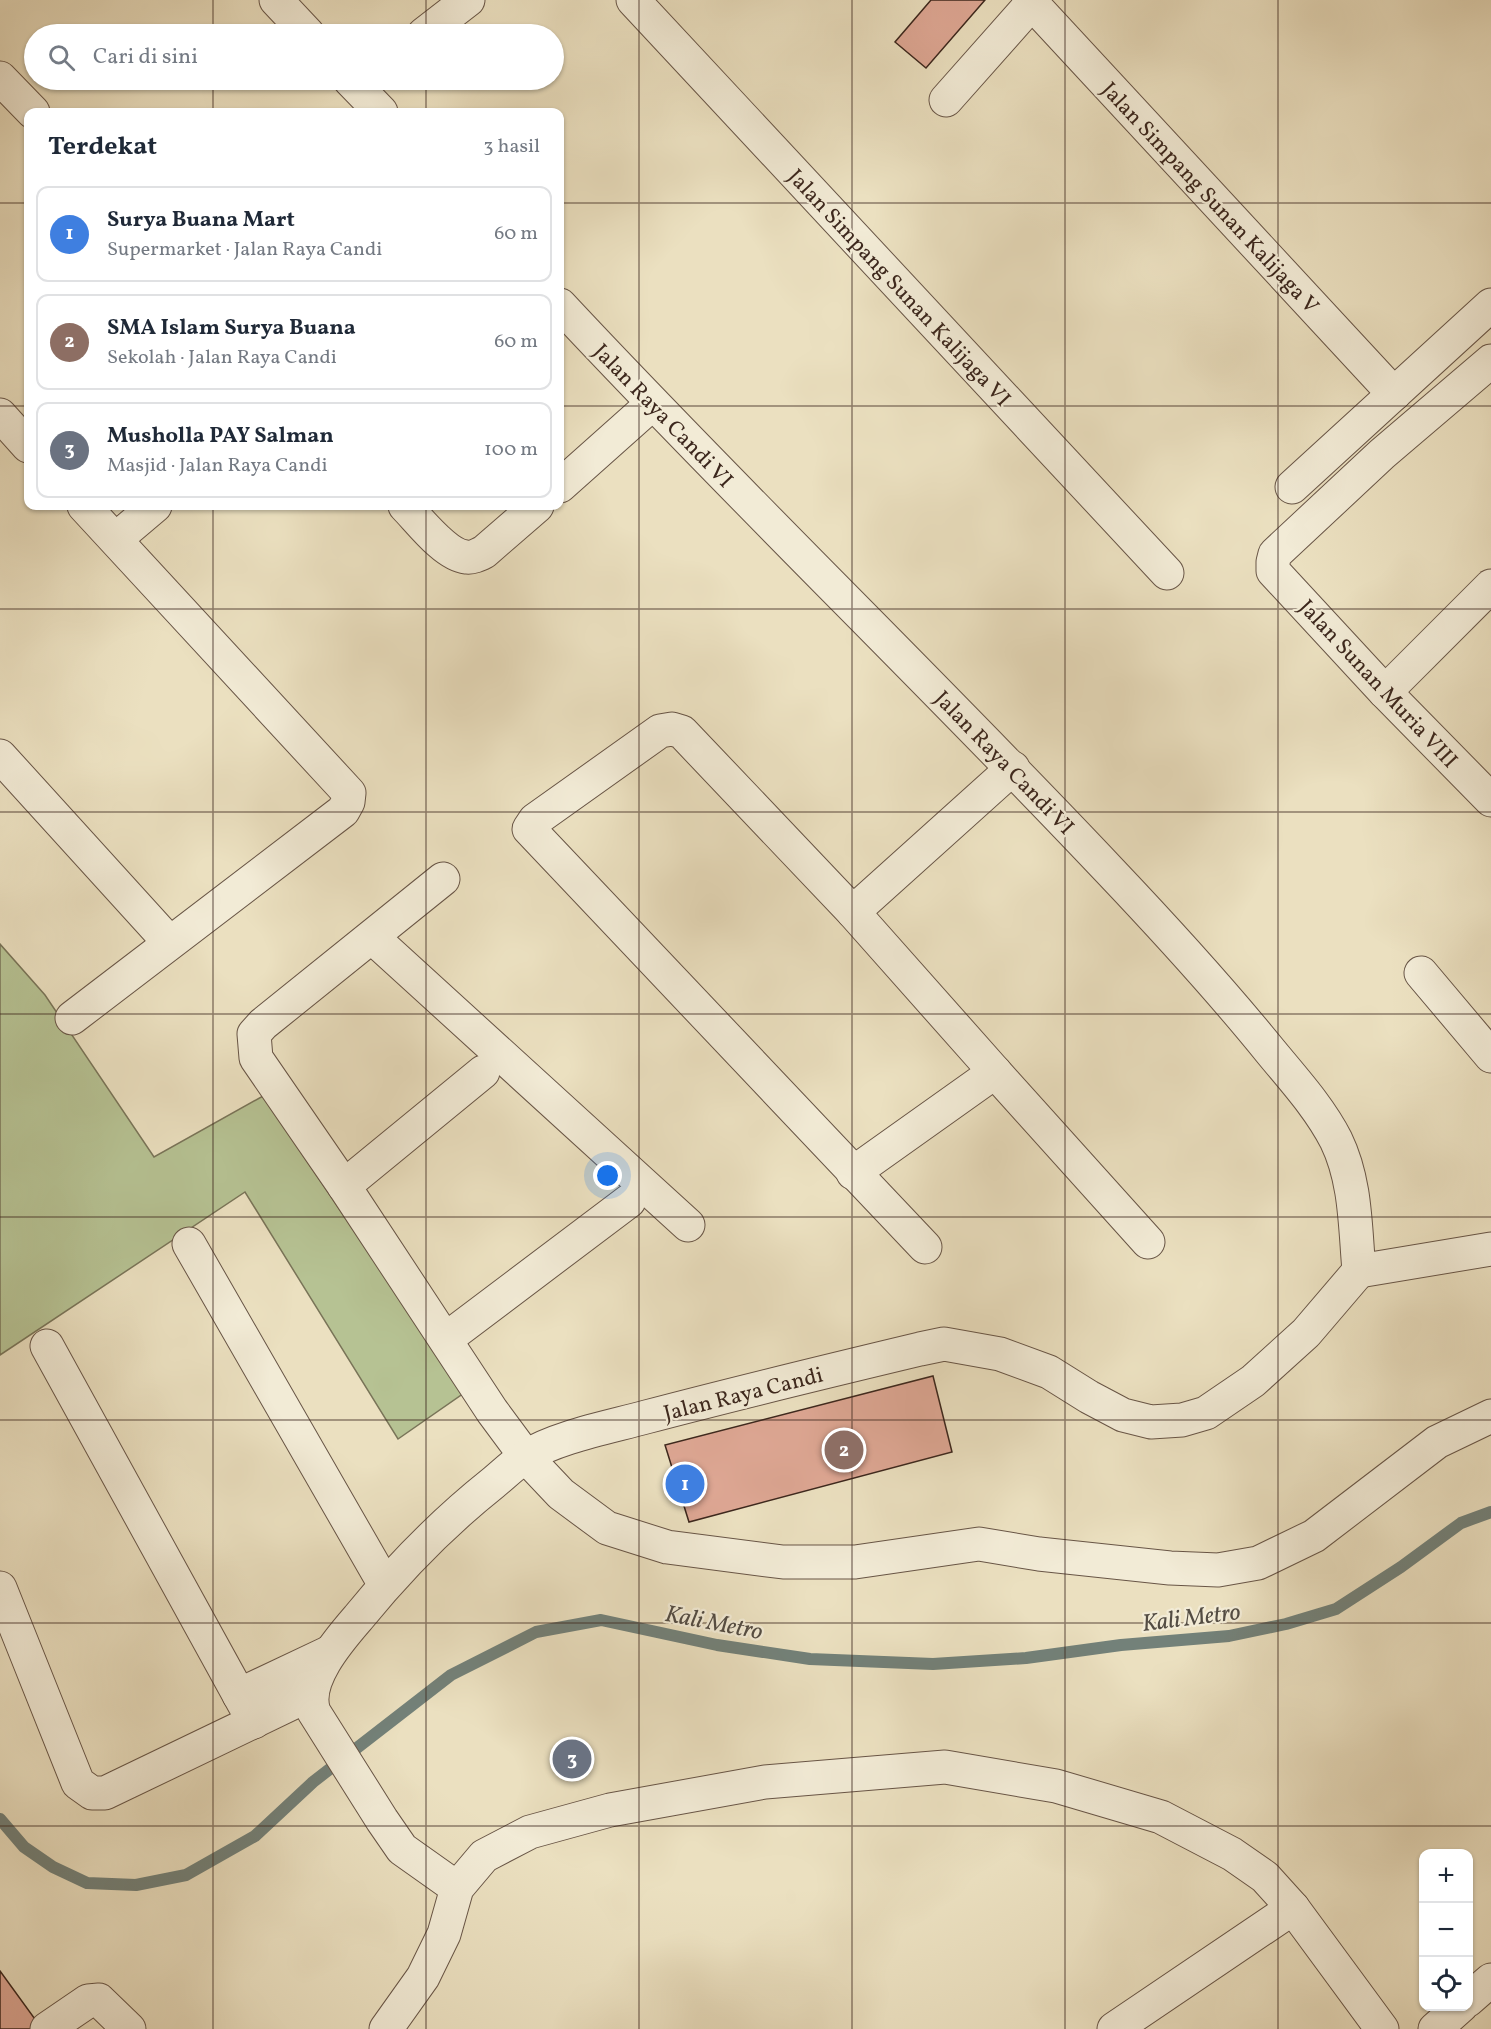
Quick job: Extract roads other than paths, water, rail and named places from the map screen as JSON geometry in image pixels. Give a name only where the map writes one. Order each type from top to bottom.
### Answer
[{"type":"street","points":[[276,0],[299,24]]},
{"type":"street","points":[[437,24],[468,0]]},
{"type":"street","name":"Jalan Simpang Sunan Kalijaga VI","points":[[633,0],[1167,573]]},
{"type":"street","points":[[946,100],[1030,2]]},
{"type":"street","name":"Jalan Simpang Sunan Kalijaga V","points":[[1030,2],[1394,394]]},
{"type":"street","points":[[0,78],[29,108]]},
{"type":"street","points":[[364,90],[378,108]]},
{"type":"street","points":[[1292,487],[1491,305]]},
{"type":"street","name":"Jalan Raya Candi VI","points":[[564,308],[652,404],[1013,768],[1162,927],[1256,1034],[1321,1115],[1336,1140],[1352,1184],[1359,1271]]},
{"type":"street","name":"Jalan Sunan Muria VIII","points":[[1490,364],[1382,454],[1275,554],[1273,562],[1274,571],[1385,692],[1491,800]]},
{"type":"street","points":[[564,482],[652,404]]},
{"type":"street","points":[[0,415],[24,442]]},
{"type":"street","points":[[72,1018],[343,811],[348,802],[349,793],[88,510]]},
{"type":"street","points":[[116,539],[150,510]]},
{"type":"street","points":[[409,510],[442,545],[465,557],[484,552],[532,510]]},
{"type":"street","points":[[1385,692],[1491,586]]},
{"type":"street","points":[[925,1247],[529,829],[535,820],[660,731],[672,729],[682,732],[853,912],[1148,1242]]},
{"type":"street","points":[[0,756],[169,942]]},
{"type":"street","points":[[853,912],[1013,768]]},
{"type":"street","points":[[443,879],[263,1024],[254,1034],[256,1058],[344,1186],[492,1411],[526,1457],[561,1494],[607,1528],[668,1547],[783,1562],[855,1563],[979,1544],[1086,1559],[1170,1568],[1218,1570],[1258,1563],[1314,1536],[1437,1442],[1491,1416]]},
{"type":"street","points":[[372,937],[688,1225]]},
{"type":"street","points":[[1421,973],[1491,1056]]},
{"type":"street","points":[[344,1186],[483,1072]]},
{"type":"street","points":[[853,1173],[995,1072]]},
{"type":"street","points":[[446,1339],[629,1201]]},
{"type":"street","points":[[189,1244],[385,1585]]},
{"type":"street","points":[[1359,1271],[1491,1249]]},
{"type":"street","name":"Jalan Raya Candi","points":[[313,1703],[330,1652],[385,1585],[469,1502],[526,1457],[556,1443],[808,1376],[944,1344],[1000,1354],[1049,1372],[1089,1397],[1123,1414],[1151,1422],[1182,1420],[1206,1413],[1253,1381],[1306,1334],[1359,1271]]},
{"type":"street","points":[[47,1346],[246,1708]]},
{"type":"street","points":[[0,1588],[78,1783],[92,1792],[105,1793],[246,1708],[330,1652]]},
{"type":"street","points":[[246,1708],[313,1703],[381,1820],[402,1849],[457,1888]]},
{"type":"street","points":[[386,2029],[423,1977],[444,1934],[457,1888],[484,1856],[530,1832],[610,1810],[765,1782],[945,1767],[1056,1786],[1161,1817],[1194,1832],[1232,1854],[1265,1877],[1293,1908],[1382,2029]]},
{"type":"street","points":[[1114,2029],[1293,1908]]},
{"type":"street","points":[[1473,1996],[1491,1980]]},
{"type":"street","points":[[47,2029],[94,1999],[99,2000],[129,2029]]},
{"type":"street","points":[[1435,2029],[1456,2011]]},
{"type":"waterway","name":"Kali Metro","points":[[0,1819],[24,1847],[53,1867],[87,1883],[136,1885],[186,1875],[255,1836],[313,1782],[451,1675],[536,1632],[601,1620],[717,1645],[810,1659],[933,1664],[1026,1658],[1121,1645],[1229,1636],[1286,1624],[1336,1609],[1401,1567],[1461,1523],[1491,1512]]},
{"type":"place","name":"SMA Islam Surya Buana","points":[[844,1450]]},
{"type":"place","name":"Surya Buana Mart","points":[[685,1484]]},
{"type":"place","name":"Musholla PAY Salman","points":[[572,1759]]}]
